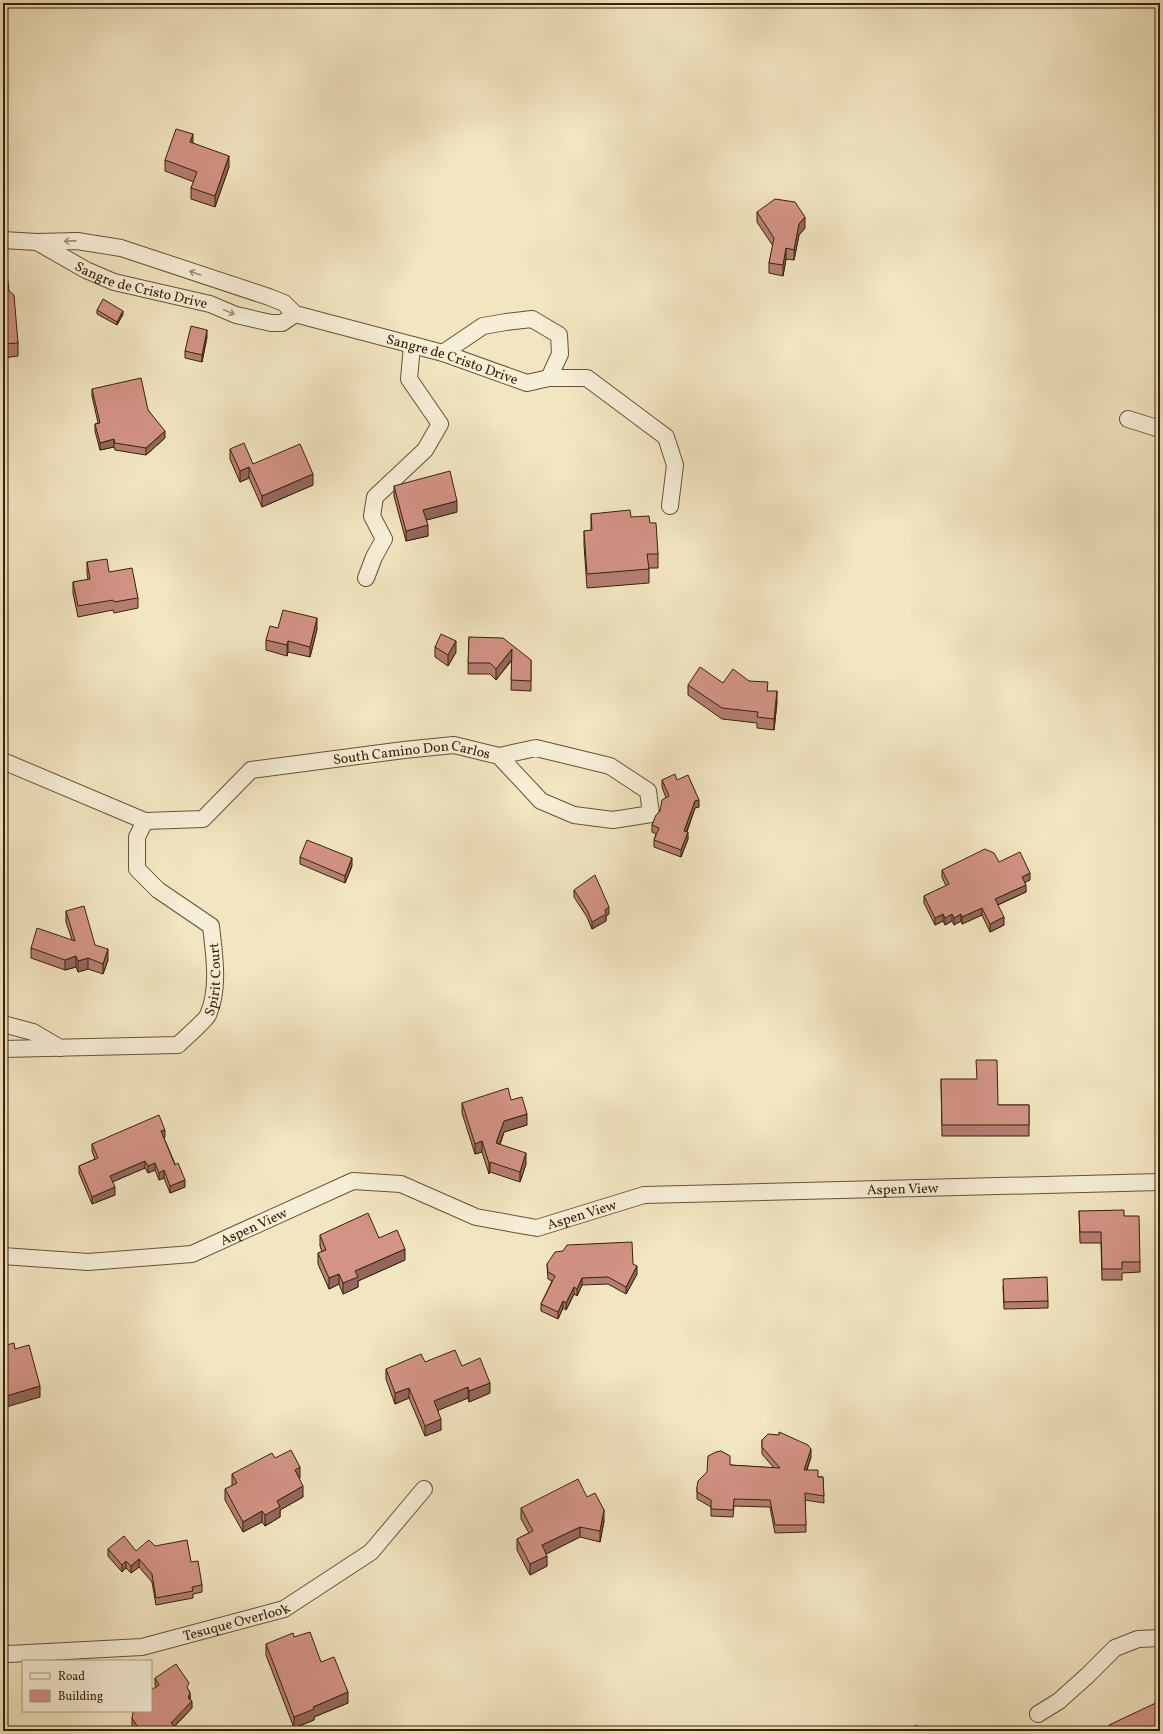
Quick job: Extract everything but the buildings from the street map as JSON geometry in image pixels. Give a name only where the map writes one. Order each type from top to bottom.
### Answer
[{"type":"street","name":"Sangre de Cristo Drive","points":[[3,240],[37,242],[77,241],[121,248],[269,297],[284,303],[295,314],[443,353],[527,383],[549,378],[587,378],[666,438],[675,465],[670,506]]},
{"type":"street","name":"Sangre de Cristo Drive","points":[[37,242],[86,270],[114,282],[184,297],[210,304],[236,315],[272,324],[282,323],[295,314]]},
{"type":"street","points":[[443,353],[483,326],[532,319],[559,335],[560,354],[549,378]]},
{"type":"street","points":[[366,578],[374,557],[384,539],[372,516],[374,497],[425,450],[440,424],[409,379],[412,345]]},
{"type":"street","points":[[1128,419],[1160,429]]},
{"type":"street","name":"South Camino Don Carlos","points":[[145,821],[203,819],[251,770],[454,745],[499,756],[536,748],[610,766],[648,791],[651,814],[613,820],[574,816],[541,801],[499,756]]},
{"type":"street","points":[[3,761],[145,821]]},
{"type":"street","name":"Spirit Court","points":[[3,1049],[178,1045],[208,1016],[214,996],[216,967],[211,926],[158,890],[137,869],[137,837],[145,821]]},
{"type":"street","points":[[3,1024],[33,1032],[60,1048]]},
{"type":"street","name":"Aspen View","points":[[3,1256],[88,1262],[192,1254],[353,1181],[401,1184],[476,1217],[537,1228],[644,1195],[1160,1182]]},
{"type":"street","name":"Tesuque Overlook","points":[[3,1652],[10,1654],[142,1647],[284,1609],[371,1552],[424,1489]]},
{"type":"street","points":[[1038,1714],[1059,1701],[1115,1648],[1138,1640],[1160,1638]]}]
